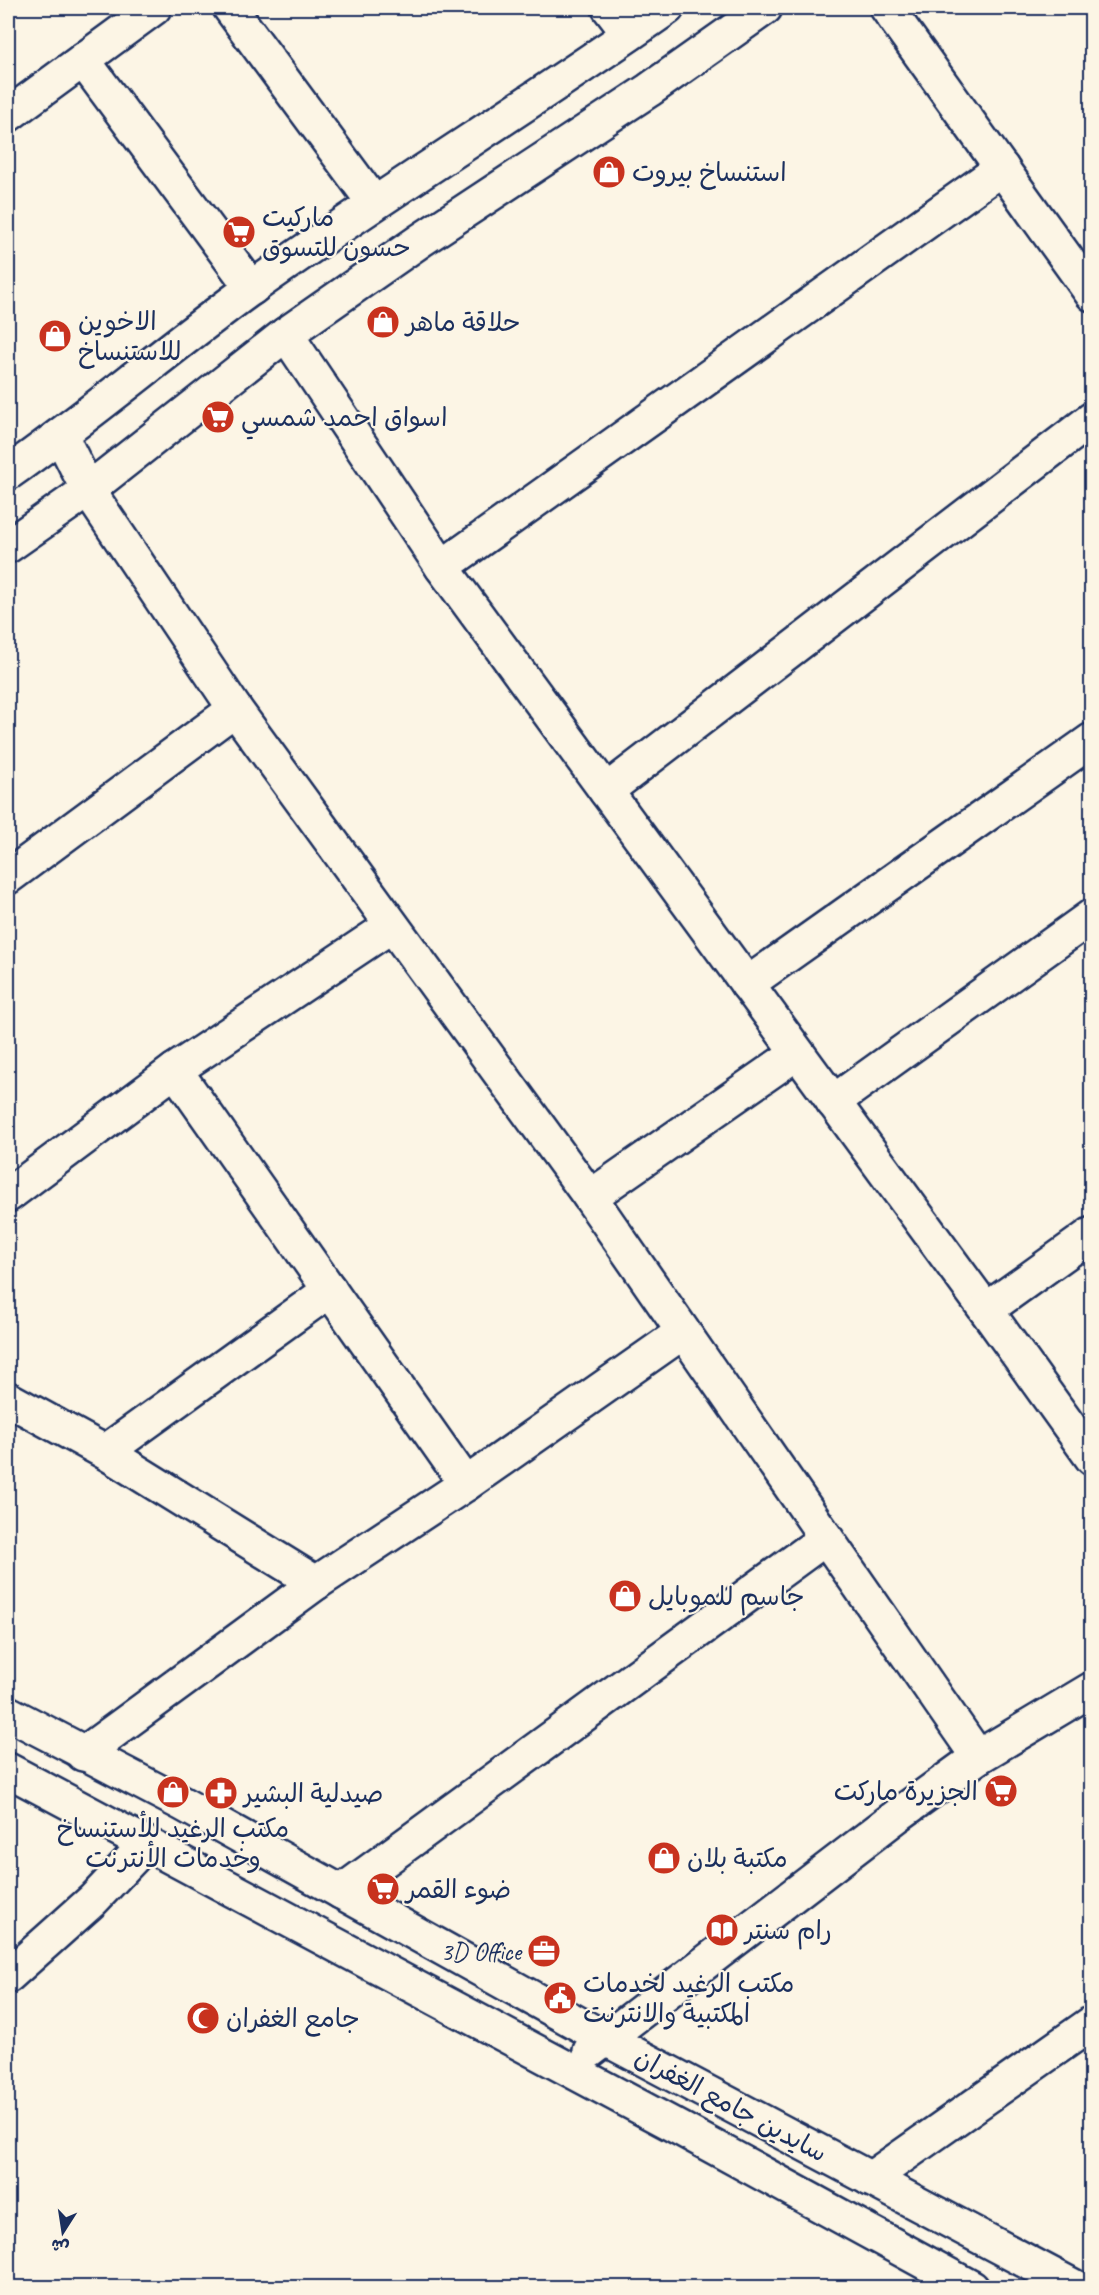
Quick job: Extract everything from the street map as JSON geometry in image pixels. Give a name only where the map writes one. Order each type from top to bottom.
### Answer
[{"type":"street","points":[[8,115],[154,8]]},
{"type":"street","points":[[230,8],[374,203]]},
{"type":"street","points":[[609,8],[629,34]]},
{"type":"street","points":[[8,473],[60,436],[252,288],[374,203],[667,8]]},
{"type":"street","points":[[8,546],[88,490],[285,334],[421,240],[649,90],[765,8]]},
{"type":"street","points":[[887,8],[1092,294]]},
{"type":"street","points":[[83,60],[252,288]]},
{"type":"street","points":[[442,567],[1002,168]]},
{"type":"street","points":[[285,334],[442,567],[1092,1458]]},
{"type":"street","points":[[606,791],[1092,419]]},
{"type":"street","points":[[60,436],[88,490],[235,709],[590,1197],[978,1757]]},
{"type":"street","points":[[8,877],[235,709]]},
{"type":"street","points":[[747,984],[1092,740]]},
{"type":"street","points":[[833,1102],[1092,916]]},
{"type":"street","points":[[8,1195],[175,1070],[391,926]]},
{"type":"street","points":[[590,1197],[797,1053]]},
{"type":"street","points":[[175,1070],[466,1484]]},
{"type":"street","points":[[986,1310],[1092,1234]]},
{"type":"street","points":[[105,1452],[330,1290]]},
{"type":"street","points":[[83,1754],[316,1583],[466,1484],[683,1332]]},
{"type":"street","points":[[8,1399],[105,1452],[316,1583]]},
{"type":"street","points":[[341,1892],[826,1538]]},
{"type":"street","points":[[568,2069],[898,1815],[978,1757],[1092,1689]]},
{"type":"street","name":"سايدين جامع الغفران","points":[[8,1713],[180,1803],[606,2039],[1077,2288]]},
{"type":"street","name":"سايدين جامع الغفران","points":[[8,1770],[972,2288]]},
{"type":"street","points":[[8,1976],[93,1900],[146,1844]]},
{"type":"street","points":[[870,2179],[1092,2023]]},
{"type":"place","name":"استنساخ بيروت","points":[[609,172]]},
{"type":"place","name":"ماركيت حسون للتسوق","points":[[239,232]]},
{"type":"place","name":"حلاقة ماهر","points":[[383,322]]},
{"type":"place","name":"الاخوين للاستنساخ","points":[[55,336]]},
{"type":"place","name":"اسواق احمد شمسي","points":[[218,417]]},
{"type":"place","name":"جاسم للموبايل","points":[[625,1596]]},
{"type":"place","name":"الجزيرة ماركت","points":[[1001,1791]]},
{"type":"place","name":"مكتب الرغيد للأستنساخ وخدمات الأنترنت","points":[[173,1792]]},
{"type":"place","name":"صيدلية البشير","points":[[221,1793]]},
{"type":"place","name":"مكتبة بلان","points":[[664,1858]]},
{"type":"place","name":"ضوء القمر","points":[[383,1889]]},
{"type":"place","name":"رام سنتر","points":[[722,1930]]},
{"type":"place","name":"3D Office","points":[[544,1951]]},
{"type":"place","name":"مكتب الرغيد لخدمات المكتبية والانترنت","points":[[560,1998]]},
{"type":"place","name":"جامع الغفران","points":[[203,2018]]}]
